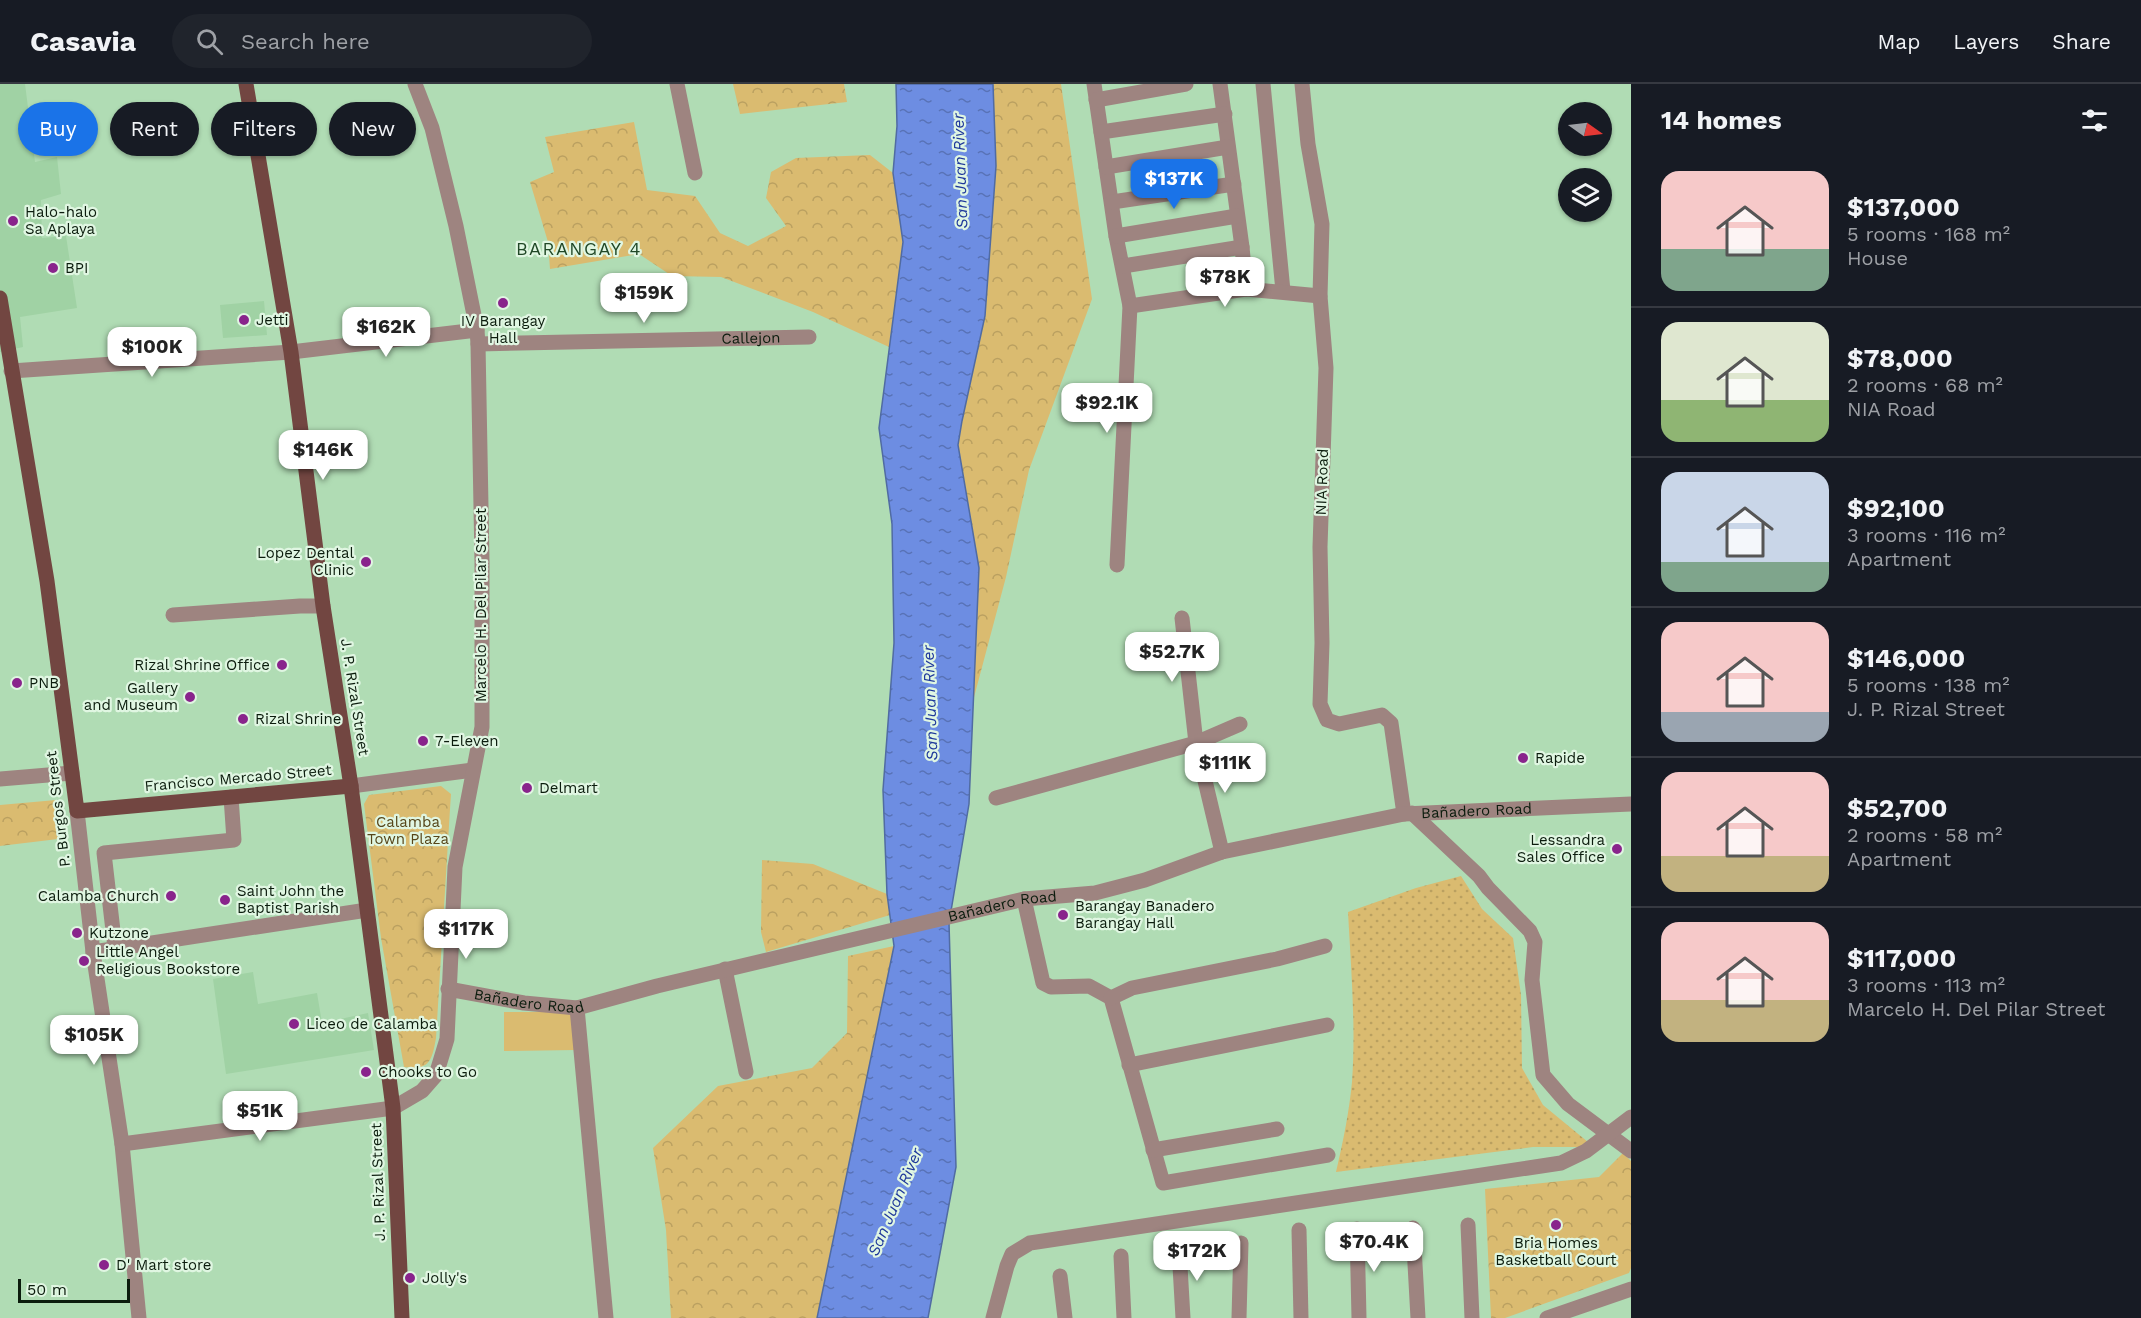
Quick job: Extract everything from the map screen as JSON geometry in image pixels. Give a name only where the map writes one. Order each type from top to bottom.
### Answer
[{"type":"main road","name":"J. P. Rizal Street","points":[[246,84],[291,352],[323,606],[351,786],[393,1108],[402,1318]]},
{"type":"main road","name":"P. Burgos Street","points":[[0,298],[47,581],[77,811]]},
{"type":"main road","name":"Francisco Mercado Street","points":[[77,811],[351,786]]},
{"type":"street","name":"Marcelo H. Del Pilar Street","points":[[393,1108],[422,1091],[436,1075],[447,1039],[455,867],[482,727],[478,337],[456,226],[432,128],[415,84]]},
{"type":"street","points":[[677,84],[695,173]]},
{"type":"street","points":[[1094,84],[1116,236],[1130,306],[1117,565]]},
{"type":"street","points":[[1096,100],[1186,84]]},
{"type":"street","points":[[1220,84],[1242,247],[1245,288]]},
{"type":"street","points":[[1263,84],[1283,291]]},
{"type":"street","name":"NIA Road","points":[[1302,84],[1308,144],[1322,224],[1320,296],[1326,368],[1320,546],[1322,643],[1320,704],[1327,720],[1339,724],[1382,715],[1391,723],[1408,813]]},
{"type":"street","points":[[1101,132],[1225,114]]},
{"type":"street","points":[[1106,167],[1228,147]]},
{"type":"street","points":[[1112,202],[1234,184]]},
{"type":"street","points":[[1116,236],[1237,216]]},
{"type":"street","points":[[1123,266],[1242,247]]},
{"type":"street","points":[[1130,306],[1245,288],[1320,296]]},
{"type":"street","name":"Callejon","points":[[11,371],[478,337],[809,337]]},
{"type":"street","points":[[173,615],[323,606]]},
{"type":"street","points":[[1182,618],[1196,743],[1222,852]]},
{"type":"street","points":[[996,798],[1196,743],[1240,724]]},
{"type":"street","name":"Francisco Mercado Street","points":[[351,786],[473,770]]},
{"type":"street","points":[[0,779],[72,773]]},
{"type":"street","points":[[116,948],[104,853],[234,840],[231,797]]},
{"type":"street","name":"Bañadero Road","points":[[448,989],[524,1003],[577,1008],[724,969],[767,961],[1024,899],[1079,896],[1101,891],[1145,880],[1222,852],[1408,813],[1631,804]]},
{"type":"street","name":"P. Burgos Street","points":[[77,811],[93,952],[122,1144],[139,1318]]},
{"type":"street","points":[[1408,813],[1479,876],[1530,931],[1535,942],[1532,980],[1543,1075],[1568,1104],[1631,1151]]},
{"type":"street","points":[[1024,899],[1043,983],[1051,987],[1089,986],[1111,998],[1163,1183],[1328,1155]]},
{"type":"street","points":[[93,952],[367,910]]},
{"type":"street","points":[[1111,998],[1132,988],[1277,959],[1325,946]]},
{"type":"street","points":[[724,969],[746,1072]]},
{"type":"street","points":[[577,1008],[606,1318]]},
{"type":"street","points":[[1129,1065],[1327,1025]]},
{"type":"street","points":[[122,1144],[393,1108]]},
{"type":"street","points":[[993,1318],[1012,1254],[1030,1243],[1561,1163],[1586,1150],[1631,1118]]},
{"type":"street","points":[[1153,1150],[1277,1130]]},
{"type":"street","points":[[1468,1225],[1472,1318]]},
{"type":"street","points":[[1413,1228],[1418,1318]]},
{"type":"street","points":[[1356,1229],[1359,1318]]},
{"type":"street","points":[[1299,1230],[1301,1318]]},
{"type":"street","points":[[1239,1318],[1241,1243]]},
{"type":"street","points":[[1179,1249],[1183,1318]]},
{"type":"street","points":[[1121,1257],[1124,1318]]},
{"type":"street","points":[[1060,1276],[1065,1318]]},
{"type":"street","points":[[1547,1318],[1631,1289]]},
{"type":"shaded area","points":[[0,84],[25,84],[27,102],[18,102],[18,156],[34,156],[35,162],[57,157],[61,194],[41,200],[42,238],[66,236],[77,308],[20,317],[23,347],[0,352]]},
{"type":"shaded area","name":"Jetti","points":[[264,301],[267,335],[223,338],[220,305]]},
{"type":"shaded area","name":"Liceo de Calamba","points":[[253,972],[258,1004],[317,993],[322,1023],[368,1013],[374,1050],[226,1074],[213,979]]},
{"type":"green space","points":[[733,84],[844,84],[847,102],[740,114]]},
{"type":"green space","points":[[993,84],[1061,84],[1092,299],[1029,470],[1006,577],[973,701],[979,568],[958,445],[985,316],[996,166]]},
{"type":"green space","points":[[634,122],[647,190],[695,196],[720,233],[748,246],[786,226],[766,198],[771,172],[796,158],[870,155],[893,173],[903,242],[889,347],[813,312],[721,277],[672,276],[639,254],[550,269],[548,242],[530,182],[554,172],[545,137]]},
{"type":"green space","name":"Calamba Town Plaza","points":[[441,786],[451,794],[436,1038],[428,1062],[419,1067],[404,1067],[381,938],[364,804],[369,795]]},
{"type":"green space","points":[[56,800],[58,839],[0,846],[0,805]]},
{"type":"green space","points":[[762,860],[813,864],[887,894],[890,915],[766,952],[761,932]]},
{"type":"green space","points":[[1461,876],[1482,909],[1513,938],[1521,995],[1522,1068],[1543,1105],[1594,1147],[1533,1147],[1336,1172],[1349,1105],[1353,1061],[1353,997],[1348,912],[1416,888]]},
{"type":"green space","points":[[894,946],[817,1318],[671,1318],[666,1230],[653,1148],[718,1086],[812,1068],[847,1033],[848,956]]},
{"type":"green space","points":[[504,1012],[575,1012],[576,1050],[504,1051]]},
{"type":"green space","points":[[1623,1153],[1631,1161],[1631,1268],[1629,1273],[1505,1318],[1491,1318],[1485,1189],[1599,1177]]},
{"type":"water","name":"San Juan River","points":[[896,84],[993,84],[996,166],[985,316],[958,445],[979,568],[969,804],[949,923],[956,1167],[928,1318],[817,1318],[894,946],[887,894],[883,790],[894,643],[892,524],[879,428],[903,242],[893,173],[897,126]]},
{"type":"place","name":"Halo-halo Sa Aplaya","points":[[13,221]]},
{"type":"place","name":"BPI","points":[[53,268]]},
{"type":"place","name":"IV Barangay Hall","points":[[503,303]]},
{"type":"place","name":"Jetti","points":[[244,320]]},
{"type":"place","name":"Lopez Dental Clinic","points":[[366,562]]},
{"type":"place","name":"Rizal Shrine Office","points":[[282,665]]},
{"type":"place","name":"PNB","points":[[17,683]]},
{"type":"place","name":"Gallery and Museum","points":[[190,697]]},
{"type":"place","name":"Rizal Shrine","points":[[243,719]]},
{"type":"place","name":"7-Eleven","points":[[423,741]]},
{"type":"place","name":"Rapide","points":[[1523,758]]},
{"type":"place","name":"Delmart","points":[[527,788]]},
{"type":"place","name":"Lessandra Sales Office","points":[[1617,849]]},
{"type":"place","name":"Calamba Church","points":[[171,896]]},
{"type":"place","name":"Saint John the Baptist Parish","points":[[225,900]]},
{"type":"place","name":"Barangay Banadero Barangay Hall","points":[[1063,915]]},
{"type":"place","name":"Kutzone","points":[[77,933]]},
{"type":"place","name":"Little Angel Religious Bookstore","points":[[84,961]]},
{"type":"place","name":"Liceo de Calamba","points":[[294,1024]]},
{"type":"place","name":"Chooks to Go","points":[[366,1072]]},
{"type":"place","name":"Bria Homes Basketball Court","points":[[1556,1225]]},
{"type":"place","name":"D' Mart store","points":[[104,1265]]},
{"type":"place","name":"Jolly's","points":[[410,1278]]},
{"type":"district","name":"BARANGAY 4","points":[[579,248]]}]
